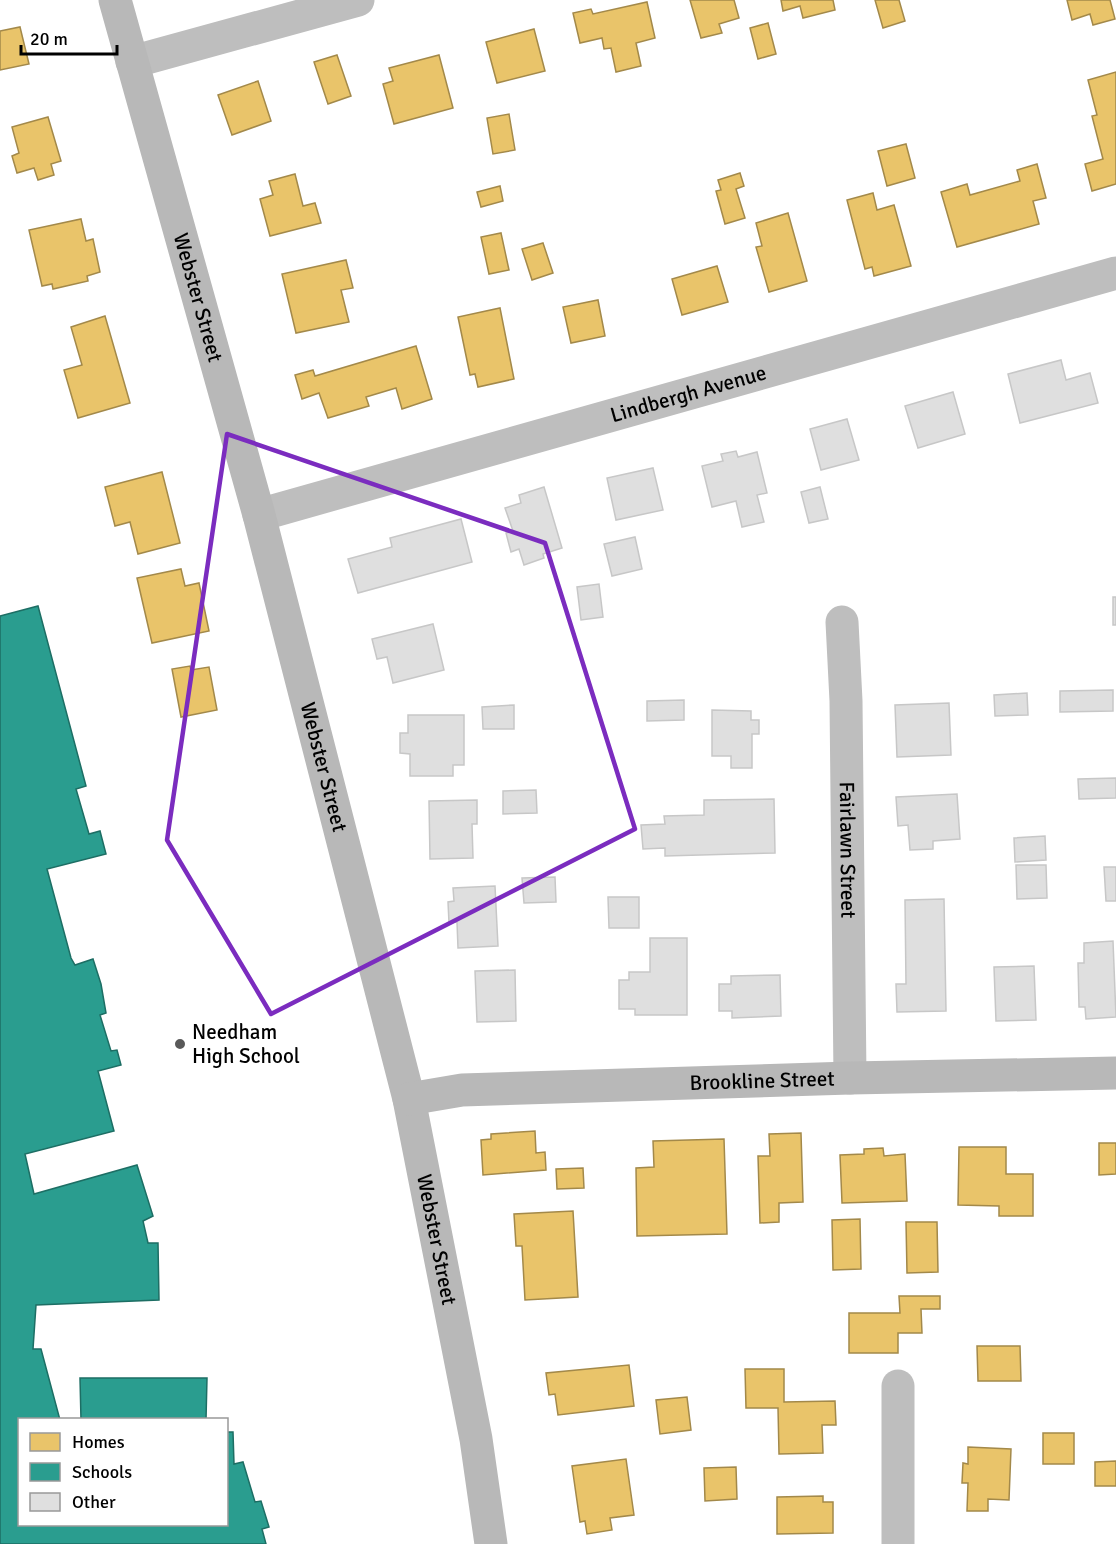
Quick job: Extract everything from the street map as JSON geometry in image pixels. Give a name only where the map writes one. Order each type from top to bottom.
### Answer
[{"type":"street","name":"Webster Street","points":[[115,0],[259,516],[409,1099],[476,1439],[491,1544]]},
{"type":"street","points":[[132,62],[358,0]]},
{"type":"street","name":"Lindbergh Avenue","points":[[259,516],[1116,273]]},
{"type":"street","name":"Fairlawn Street","points":[[842,622],[846,701],[850,1078]]},
{"type":"street","name":"Brookline Street","points":[[409,1099],[462,1090],[850,1078],[1116,1073]]},
{"type":"street","points":[[898,1386],[898,1544]]},
{"type":"highlighted area","points":[[227,434],[545,543],[635,829],[271,1014],[167,840]]},
{"type":"building: Homes","points":[[690,0],[734,0],[739,18],[719,24],[722,33],[701,38]]},
{"type":"building: Homes","points":[[781,0],[833,0],[835,10],[803,18],[800,6],[783,11]]},
{"type":"building: Homes","points":[[875,0],[899,0],[905,21],[883,28]]},
{"type":"building: Homes","points":[[1067,0],[1110,0],[1115,19],[1093,25],[1090,14],[1072,20]]},
{"type":"building: Homes","points":[[647,2],[655,38],[636,43],[641,66],[616,72],[611,48],[604,49],[602,38],[580,43],[573,13],[591,9],[593,14]]},
{"type":"building: Homes","points":[[768,23],[776,54],[758,59],[750,28]]},
{"type":"building: Homes","points":[[20,27],[29,64],[0,70],[0,31]]},
{"type":"building: Homes","points":[[534,29],[545,71],[497,83],[486,42]]},
{"type":"building: Homes","points":[[337,55],[351,96],[328,104],[314,62]]},
{"type":"building: Homes","points":[[439,55],[453,108],[394,124],[383,84],[393,81],[389,68]]},
{"type":"building: Homes","points":[[1116,72],[1116,184],[1092,191],[1085,164],[1103,159],[1092,116],[1097,115],[1088,80]]},
{"type":"building: Homes","points":[[258,81],[271,121],[232,135],[218,95]]},
{"type":"building: Homes","points":[[509,114],[515,150],[493,154],[487,118]]},
{"type":"building: Homes","points":[[48,117],[61,161],[51,164],[54,175],[38,180],[34,168],[17,173],[12,156],[19,153],[12,127]]},
{"type":"building: Homes","points":[[906,144],[915,178],[887,186],[878,151]]},
{"type":"building: Homes","points":[[1037,164],[1046,198],[1033,201],[1039,224],[957,247],[941,192],[967,184],[970,195],[1020,181],[1017,170]]},
{"type":"building: Homes","points":[[740,173],[744,186],[736,189],[745,218],[725,224],[716,191],[721,190],[718,180]]},
{"type":"building: Homes","points":[[295,174],[303,206],[315,203],[321,223],[270,236],[260,199],[273,195],[269,181]]},
{"type":"building: Homes","points":[[500,186],[503,201],[481,207],[477,192]]},
{"type":"building: Homes","points":[[873,193],[877,210],[894,205],[911,266],[874,276],[872,267],[865,269],[847,200]]},
{"type":"building: Homes","points":[[788,213],[807,281],[769,292],[756,247],[762,246],[756,223]]},
{"type":"building: Homes","points":[[81,219],[86,241],[93,239],[100,272],[87,276],[88,281],[53,289],[52,284],[42,286],[29,230]]},
{"type":"building: Homes","points":[[501,233],[509,270],[489,274],[481,237]]},
{"type":"building: Homes","points":[[543,243],[553,273],[532,280],[522,249]]},
{"type":"building: Homes","points":[[346,260],[353,288],[341,290],[349,322],[296,333],[282,274]]},
{"type":"building: Homes","points":[[717,266],[728,302],[682,315],[672,279]]},
{"type":"building: Homes","points":[[598,300],[605,336],[571,343],[563,307]]},
{"type":"building: Homes","points":[[500,308],[514,379],[478,387],[475,374],[470,375],[458,317]]},
{"type":"building: Homes","points":[[105,316],[130,403],[78,418],[64,370],[82,365],[71,327]]},
{"type":"building: Homes","points":[[416,346],[432,399],[402,409],[396,388],[366,397],[369,406],[328,418],[319,393],[302,399],[295,375],[313,370],[315,376]]},
{"type":"building: Homes","points":[[162,472],[180,543],[138,554],[130,522],[115,526],[105,487]]},
{"type":"building: Homes","points":[[181,569],[185,586],[199,583],[209,631],[152,643],[137,578]]},
{"type":"building: Homes","points":[[190,666],[191,670],[209,667],[217,710],[181,717],[172,669]]},
{"type":"building: Homes","points":[[535,1131],[536,1153],[545,1152],[546,1170],[483,1175],[481,1140],[491,1139],[491,1134]]},
{"type":"building: Homes","points":[[801,1133],[803,1202],[779,1203],[779,1222],[760,1223],[758,1156],[770,1156],[769,1134]]},
{"type":"building: Homes","points":[[724,1139],[727,1234],[637,1236],[636,1168],[654,1167],[653,1141]]},
{"type":"building: Homes","points":[[1099,1143],[1116,1143],[1116,1174],[1099,1175]]},
{"type":"building: Homes","points":[[959,1147],[1006,1147],[1006,1174],[1033,1174],[1033,1216],[999,1216],[999,1206],[958,1205]]},
{"type":"building: Homes","points":[[883,1148],[884,1156],[905,1154],[907,1201],[842,1203],[840,1155],[864,1154],[864,1149]]},
{"type":"building: Homes","points":[[583,1168],[584,1188],[557,1189],[556,1169]]},
{"type":"building: Homes","points":[[573,1211],[578,1297],[525,1300],[522,1246],[516,1246],[514,1214]]},
{"type":"building: Homes","points":[[860,1219],[861,1269],[833,1270],[832,1220]]},
{"type":"building: Homes","points":[[906,1222],[937,1222],[938,1272],[907,1273]]},
{"type":"building: Homes","points":[[899,1296],[940,1296],[940,1309],[921,1309],[922,1333],[898,1333],[898,1353],[849,1353],[849,1313],[900,1313]]},
{"type":"building: Homes","points":[[977,1346],[1020,1346],[1021,1381],[978,1381]]},
{"type":"building: Homes","points":[[629,1365],[634,1406],[558,1415],[555,1394],[549,1395],[546,1373]]},
{"type":"building: Homes","points":[[745,1369],[784,1369],[784,1402],[835,1401],[836,1425],[822,1425],[823,1453],[779,1454],[778,1408],[746,1408]]},
{"type":"building: Homes","points":[[687,1397],[691,1430],[660,1434],[656,1400]]},
{"type":"building: Homes","points":[[1043,1433],[1074,1433],[1074,1464],[1043,1464]]},
{"type":"building: Homes","points":[[968,1447],[1011,1449],[1009,1500],[988,1499],[988,1511],[967,1511],[968,1483],[962,1483],[963,1463],[968,1464]]},
{"type":"building: Homes","points":[[626,1459],[634,1515],[610,1518],[612,1530],[587,1534],[585,1521],[580,1522],[572,1466]]},
{"type":"building: Homes","points":[[1116,1461],[1116,1486],[1095,1486],[1095,1462]]},
{"type":"building: Homes","points":[[736,1467],[737,1499],[705,1501],[704,1468]]},
{"type":"building: Homes","points":[[823,1496],[823,1502],[833,1502],[833,1533],[777,1534],[777,1497]]},
{"type":"building: Schools","points":[[38,606],[86,786],[76,789],[89,834],[100,831],[106,854],[47,869],[71,958],[75,965],[93,959],[101,984],[106,1013],[100,1015],[111,1051],[117,1050],[121,1065],[98,1071],[114,1131],[25,1154],[34,1194],[137,1165],[153,1216],[143,1221],[148,1243],[158,1243],[159,1300],[36,1305],[33,1349],[41,1349],[59,1418],[18,1418],[18,1526],[228,1526],[228,1432],[233,1432],[234,1464],[243,1462],[255,1502],[261,1501],[269,1527],[262,1529],[266,1544],[0,1544],[0,616]]},
{"type":"building: Schools","points":[[80,1378],[207,1378],[206,1418],[81,1418]]},
{"type":"building: Other","points":[[1061,360],[1066,380],[1090,373],[1098,403],[1020,423],[1008,374]]},
{"type":"building: Other","points":[[953,392],[965,434],[918,448],[905,406]]},
{"type":"building: Other","points":[[847,419],[859,460],[821,470],[810,429]]},
{"type":"building: Other","points":[[736,451],[738,457],[757,452],[767,493],[757,495],[764,522],[742,527],[736,501],[712,507],[702,466],[723,461],[721,454]]},
{"type":"building: Other","points":[[653,468],[663,510],[616,520],[607,478]]},
{"type":"building: Other","points":[[544,487],[562,548],[543,554],[544,558],[524,565],[519,549],[511,552],[506,533],[513,531],[505,508],[521,503],[519,495]]},
{"type":"building: Other","points":[[820,487],[828,519],[809,523],[801,492]]},
{"type":"building: Other","points":[[461,519],[472,562],[358,593],[348,559],[392,547],[390,538]]},
{"type":"building: Other","points":[[635,537],[642,569],[612,576],[604,544]]},
{"type":"building: Other","points":[[599,584],[603,617],[581,620],[577,587]]},
{"type":"building: Other","points":[[1113,597],[1116,597],[1116,625],[1113,625]]},
{"type":"building: Other","points":[[433,624],[444,670],[393,683],[387,657],[377,659],[372,639]]},
{"type":"building: Other","points":[[1113,690],[1113,711],[1060,712],[1060,691]]},
{"type":"building: Other","points":[[1027,693],[1028,715],[995,716],[994,695]]},
{"type":"building: Other","points":[[684,700],[684,720],[647,721],[647,701]]},
{"type":"building: Other","points":[[949,703],[951,755],[897,757],[895,705]]},
{"type":"building: Other","points":[[514,705],[514,729],[483,729],[482,707]]},
{"type":"building: Other","points":[[712,710],[751,711],[751,720],[759,720],[759,734],[752,734],[752,768],[731,768],[731,756],[712,756]]},
{"type":"building: Other","points":[[408,715],[464,715],[464,765],[453,765],[453,776],[410,776],[410,754],[400,753],[400,733],[408,733]]},
{"type":"building: Other","points":[[1116,778],[1116,798],[1079,799],[1078,779]]},
{"type":"building: Other","points":[[536,790],[537,813],[503,814],[503,791]]},
{"type":"building: Other","points":[[957,794],[960,839],[933,841],[933,849],[910,850],[908,825],[898,826],[896,797]]},
{"type":"building: Other","points":[[774,799],[775,853],[665,856],[665,848],[643,849],[641,825],[665,824],[664,816],[704,815],[704,800]]},
{"type":"building: Other","points":[[477,800],[477,824],[472,824],[473,858],[430,859],[429,801]]},
{"type":"building: Other","points":[[1045,836],[1046,860],[1015,862],[1014,838]]},
{"type":"building: Other","points":[[1016,865],[1046,865],[1047,898],[1017,899]]},
{"type":"building: Other","points":[[1104,867],[1116,867],[1116,901],[1106,901]]},
{"type":"building: Other","points":[[555,877],[556,902],[524,903],[522,878]]},
{"type":"building: Other","points":[[495,886],[498,946],[458,948],[457,922],[449,923],[448,902],[454,901],[453,888]]},
{"type":"building: Other","points":[[608,897],[639,897],[639,928],[609,928]]},
{"type":"building: Other","points":[[944,899],[946,1011],[897,1012],[896,984],[906,984],[905,900]]},
{"type":"building: Other","points":[[650,938],[687,938],[687,1015],[635,1015],[635,1009],[619,1009],[619,980],[629,980],[629,972],[650,972]]},
{"type":"building: Other","points":[[1113,941],[1116,1017],[1086,1019],[1085,1007],[1079,1007],[1078,963],[1084,963],[1084,943]]},
{"type":"building: Other","points":[[1034,966],[1036,1020],[996,1021],[994,967]]},
{"type":"building: Other","points":[[515,970],[516,1021],[477,1022],[475,971]]},
{"type":"building: Other","points":[[780,975],[781,1016],[732,1018],[732,1011],[719,1011],[719,984],[731,984],[731,976]]},
{"type":"place","name":"Needham High School","points":[[180,1044]]}]
